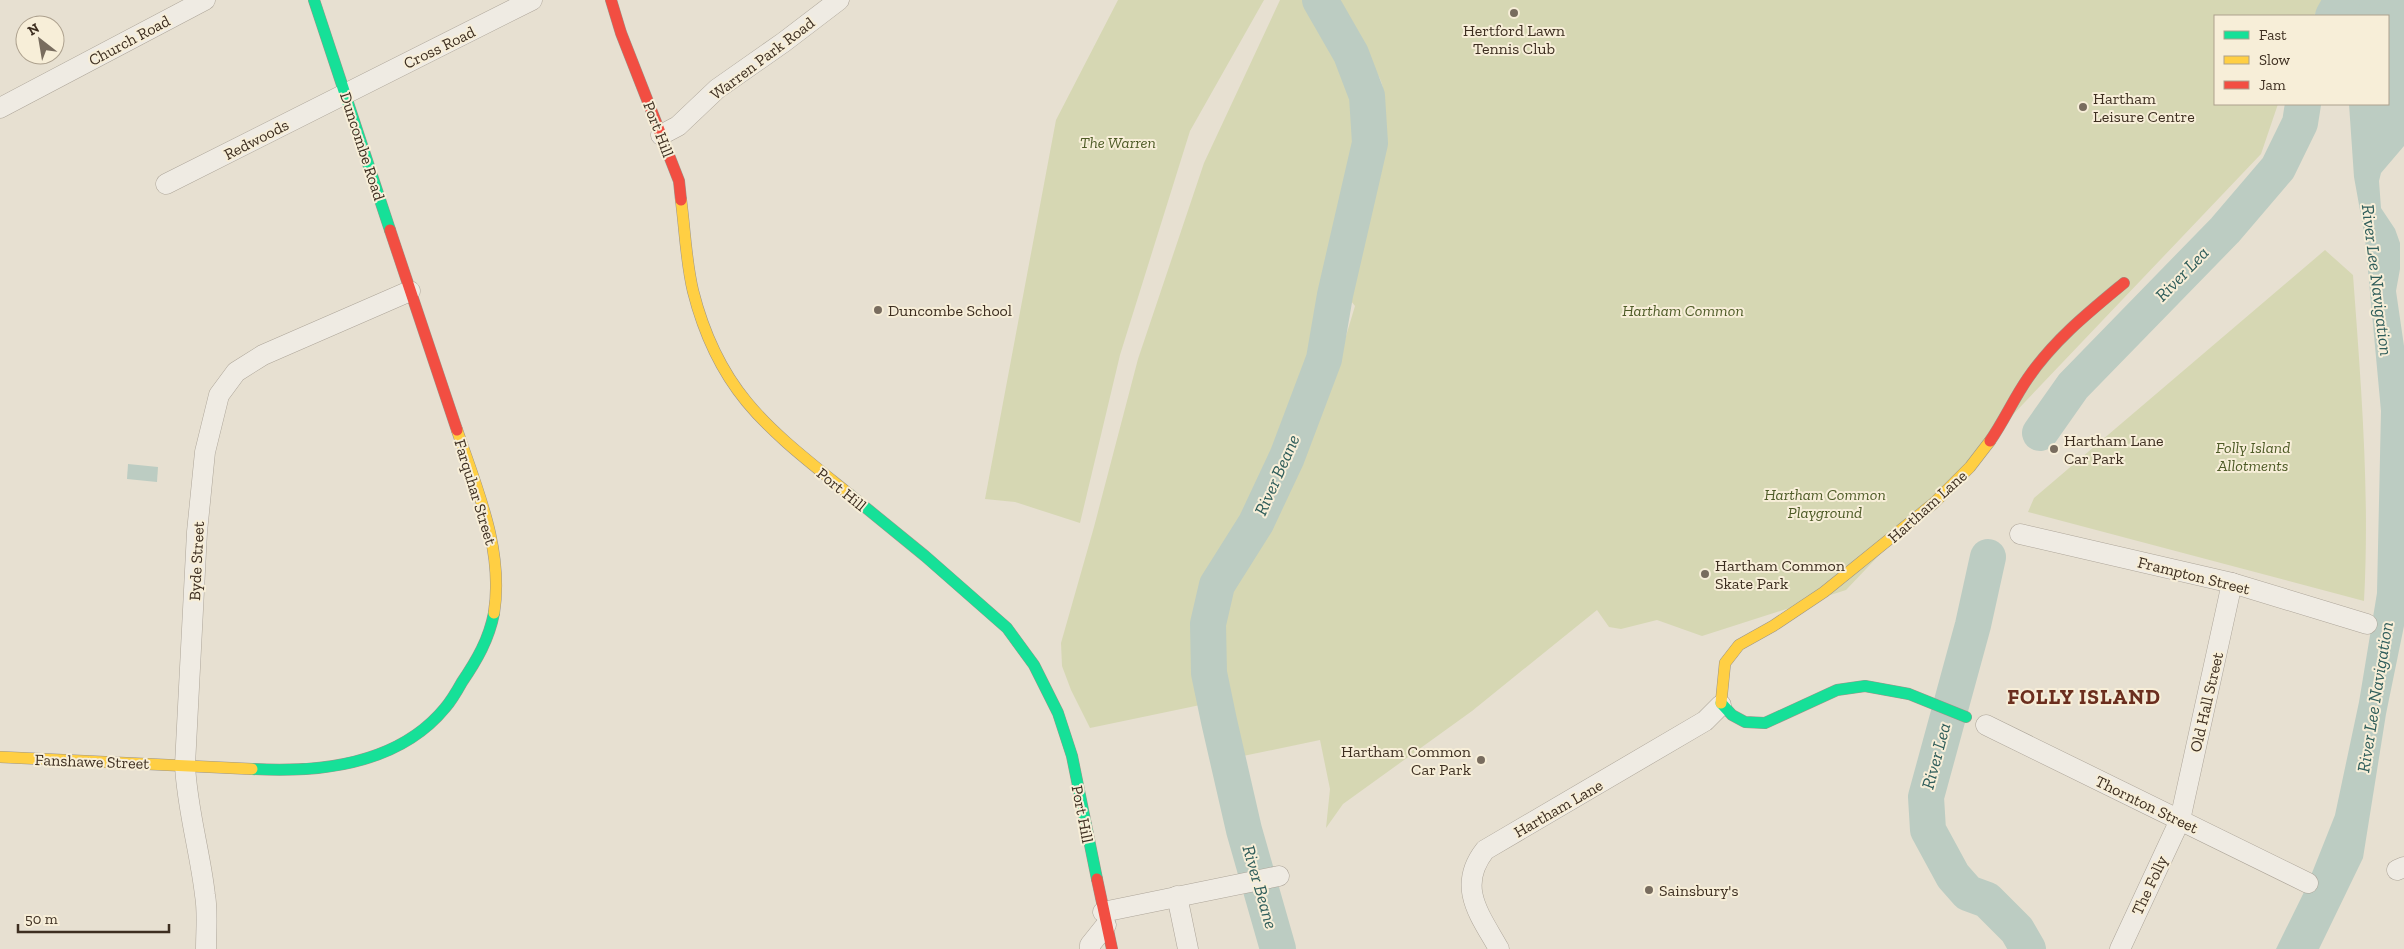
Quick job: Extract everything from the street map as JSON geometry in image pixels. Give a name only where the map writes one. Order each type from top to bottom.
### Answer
[{"type":"street","name":"Church Road","points":[[0,108],[205,0]]},
{"type":"street","name":"Duncombe Road","points":[[314,0],[410,291]]},
{"type":"street","name":"Cross Road","points":[[346,93],[532,0]]},
{"type":"street","name":"Port Hill","points":[[611,0],[621,33],[679,181],[693,289],[706,332],[720,364],[745,402],[775,434],[925,556],[1007,628],[1034,665],[1058,712],[1072,756],[1112,949]]},
{"type":"street","name":"Warren Park Road","points":[[662,134],[678,126],[717,89],[784,42],[839,0]]},
{"type":"street","name":"Redwoods","points":[[166,184],[346,93]]},
{"type":"street","name":"Hartham Lane","points":[[1499,949],[1474,905],[1470,891],[1472,876],[1479,857],[1484,850],[1705,721],[1721,705],[1725,663],[1740,645],[1773,626],[1824,592],[1934,503],[1970,467],[1995,434],[2028,378],[2051,349],[2077,322],[2124,283]]},
{"type":"street","name":"Byde Street","points":[[206,949],[206,896],[194,839],[185,765],[196,532],[205,452],[219,395],[236,372],[263,355],[410,291]]},
{"type":"street","name":"Farquhar Street","points":[[185,765],[296,770],[347,766],[385,753],[425,728],[449,703],[463,684],[487,639],[496,591],[495,552],[490,530],[410,291]]},
{"type":"street","name":"Frampton Street","points":[[2020,534],[2232,583],[2367,624]]},
{"type":"street","name":"Old Hall Street","points":[[2180,820],[2232,583]]},
{"type":"street","points":[[1721,705],[1734,717],[1753,724],[1779,718],[1820,697],[1848,688],[1885,687],[1905,692],[1966,717]]},
{"type":"street","name":"Thornton Street","points":[[1986,725],[2308,883]]},
{"type":"street","name":"Fanshawe Street","points":[[0,757],[185,765]]},
{"type":"street","name":"The Folly","points":[[2120,949],[2180,820]]},
{"type":"street","points":[[1090,949],[1090,945],[1105,918],[1177,896],[1279,876]]},
{"type":"street","points":[[1177,896],[1188,949]]},
{"type":"green space","name":"The Warren","points":[[1118,0],[1264,0],[1190,131],[1120,355],[1080,523],[1015,502],[985,499],[1056,120]]},
{"type":"green space","points":[[1280,0],[1306,0],[1307,11],[1336,58],[1352,90],[1356,128],[1352,173],[1338,216],[1311,352],[1256,500],[1220,557],[1201,596],[1192,630],[1194,656],[1205,704],[1090,728],[1071,690],[1062,666],[1061,643],[1138,359],[1204,163]]},
{"type":"green space","name":"Hartham Common","points":[[1328,0],[2323,0],[2315,15],[2214,15],[2214,105],[2278,105],[2261,154],[1846,590],[1702,636],[1657,620],[1621,629],[1609,627],[1597,610],[1472,711],[1343,804],[1326,828],[1330,789],[1320,740],[1243,756],[1222,658],[1223,630],[1230,598],[1241,569],[1272,523],[1331,386],[1355,306],[1347,296],[1368,217],[1381,153],[1385,124],[1385,98],[1380,79],[1355,34],[1345,20],[1331,6]]},
{"type":"green space","name":"Folly Island Allotments","points":[[2325,250],[2353,275],[2362,397],[2365,479],[2366,560],[2364,601],[2028,512],[2034,498]]},
{"type":"water","name":"River Lee Navigation","points":[[2353,0],[2404,0],[2404,146],[2381,173],[2379,181],[2381,208],[2395,229],[2400,243],[2400,269],[2396,291],[2404,346],[2404,626],[2386,714],[2363,858],[2319,949],[2276,949],[2306,888],[2335,815],[2359,702],[2377,593],[2381,411],[2365,238],[2354,177],[2349,105],[2389,105],[2389,15],[2345,15]]},
{"type":"water","points":[[128,464],[158,467],[157,482],[127,479]]},
{"type":"waterway","name":"River Beane","points":[[1278,949],[1244,830],[1219,721],[1209,673],[1208,624],[1217,585],[1256,523],[1287,457],[1324,359],[1335,295],[1370,143],[1367,96],[1351,54],[1320,0]]},
{"type":"waterway","name":"River Lea","points":[[2334,15],[2342,0]]},
{"type":"waterway","name":"River Lea","points":[[2040,433],[2073,386],[2225,230],[2278,168],[2300,123],[2303,105]]},
{"type":"waterway","name":"River Lea","points":[[1988,557],[1973,625],[1926,797],[1928,830],[1953,876],[1968,893],[1987,900],[2017,930],[2028,949]]},
{"type":"traffic: fast","points":[[314,0],[390,230]]},
{"type":"traffic: fast","points":[[849,494],[925,556],[1007,628],[1034,665],[1058,713],[1072,756],[1097,879]]},
{"type":"traffic: fast","points":[[252,769],[278,770],[331,766],[357,761],[382,753],[405,742],[426,727],[452,699],[482,649],[494,613]]},
{"type":"traffic: fast","points":[[1721,703],[1732,715],[1745,722],[1765,723],[1837,690],[1865,686],[1909,694],[1966,717]]},
{"type":"traffic: slow","points":[[681,200],[687,257],[693,291],[704,327],[717,357],[733,384],[772,429],[849,494]]},
{"type":"traffic: slow","points":[[457,430],[480,497],[492,543],[496,589],[494,613]]},
{"type":"traffic: slow","points":[[1721,703],[1725,663],[1739,645],[1773,626],[1824,592],[1934,503],[1970,467],[1990,441]]},
{"type":"traffic: slow","points":[[0,757],[252,769]]},
{"type":"traffic: jam","points":[[611,0],[621,33],[679,181],[681,200]]},
{"type":"traffic: jam","points":[[390,230],[457,430]]},
{"type":"traffic: jam","points":[[1990,441],[2023,386],[2049,351],[2073,327],[2124,283]]},
{"type":"traffic: jam","points":[[1097,879],[1112,949]]},
{"type":"place","name":"Hertford Lawn Tennis Club","points":[[1514,13]]},
{"type":"place","name":"Hartham Leisure Centre","points":[[2083,107]]},
{"type":"place","name":"Duncombe School","points":[[878,310]]},
{"type":"place","name":"Hartham Lane Car Park","points":[[2054,449]]},
{"type":"place","name":"Hartham Common Skate Park","points":[[1705,574]]},
{"type":"place","name":"Hartham Common Car Park","points":[[1481,760]]},
{"type":"place","name":"Sainsbury's","points":[[1649,890]]},
{"type":"district","name":"FOLLY ISLAND","points":[[2084,697]]},
{"type":"park label","name":"Hartham Common Playground","points":[[1825,503]]}]
